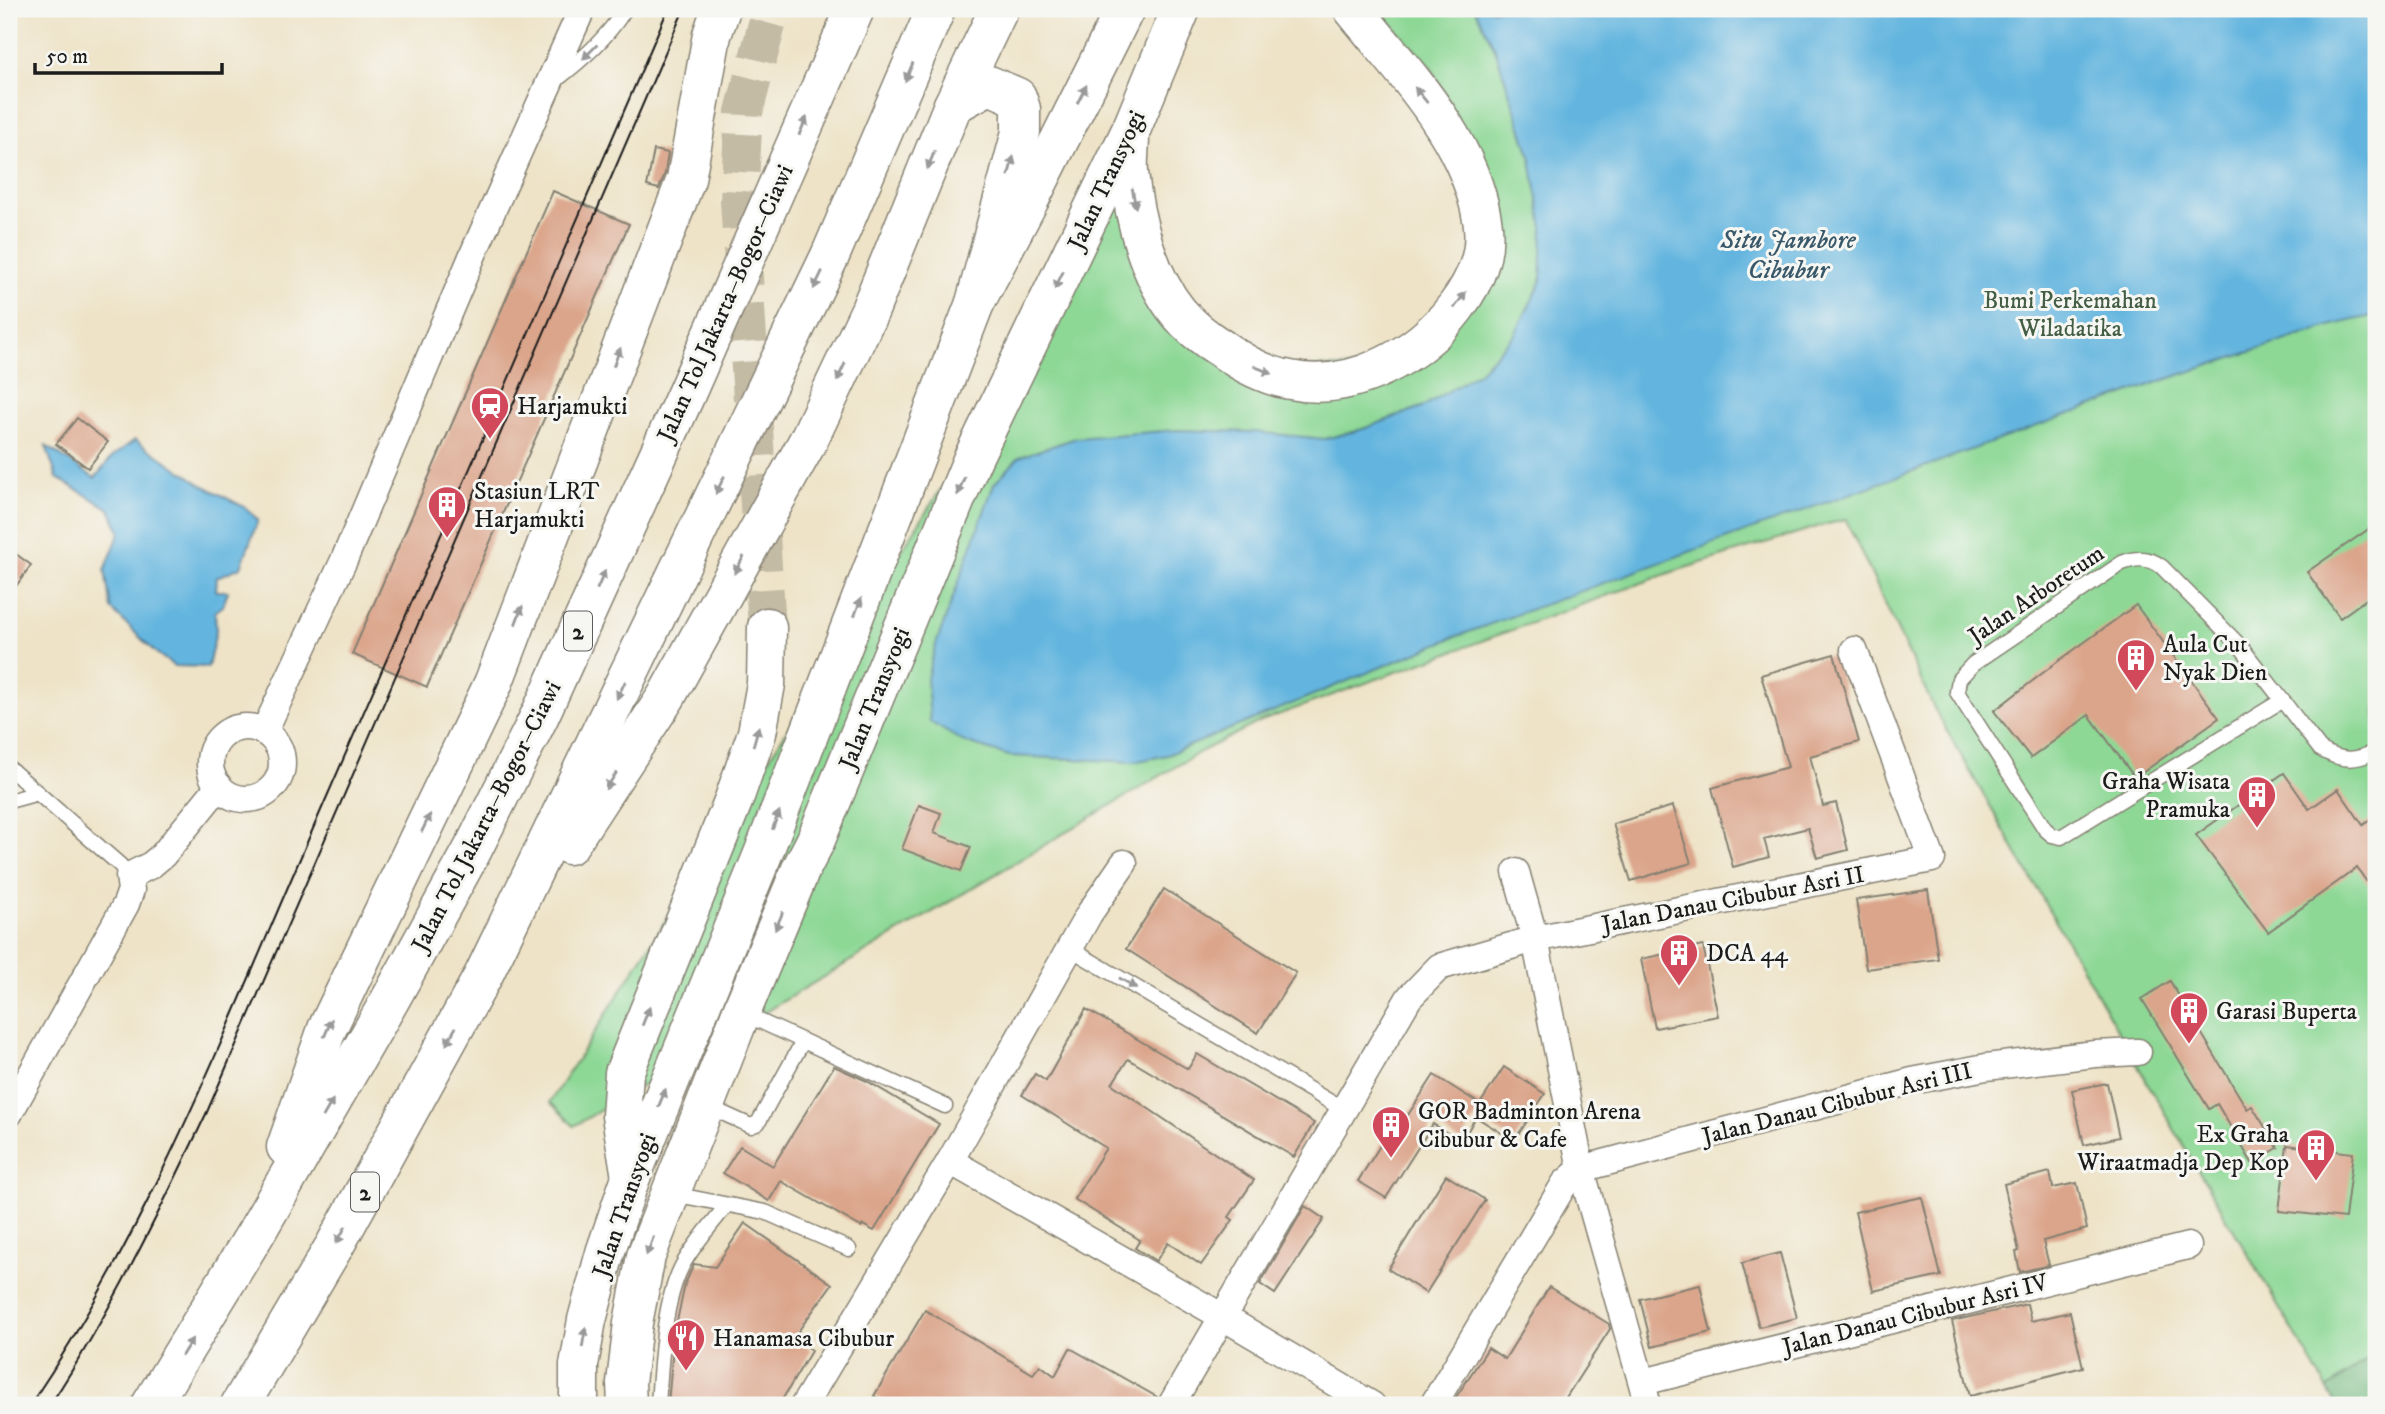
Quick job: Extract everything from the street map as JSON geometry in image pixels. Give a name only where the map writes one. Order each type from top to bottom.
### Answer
[{"type":"highway","points":[[257,1231],[327,1029],[493,684],[686,179],[712,35],[721,9]]},
{"type":"highway","name":"Jalan Tol Jakarta–Bogor–Ciawi","points":[[151,1405],[257,1231],[472,851],[540,715],[686,394],[855,9]]},
{"type":"highway","name":"2","points":[[240,1405],[335,1245],[484,976],[830,256],[936,9]]},
{"type":"highway","points":[[484,976],[666,697],[808,441],[870,310],[953,105],[999,9]]},
{"type":"highway","name":"Jalan Transyogi","points":[[579,1405],[579,1366],[587,1320],[605,1253],[631,1177],[763,854],[975,303],[1125,9]]},
{"type":"highway","name":"Jalan Transyogi","points":[[627,1405],[626,1383],[633,1323],[646,1256],[741,1013],[815,842],[972,460],[1131,130],[1181,9]]},
{"type":"highway","points":[[1131,130],[1129,171],[1136,215],[1147,249],[1160,284],[1178,312],[1201,335],[1234,358],[1289,380],[1324,383],[1358,376],[1394,360],[1421,344],[1444,323],[1467,291],[1480,266],[1485,240],[1483,219],[1462,159],[1440,118],[1353,9]]},
{"type":"highway","points":[[953,105],[989,85],[1017,97],[1021,109],[1021,132],[975,303]]},
{"type":"highway","points":[[631,1177],[621,1116],[624,1073],[734,799],[757,733],[766,684],[767,627]]},
{"type":"highway","points":[[763,854],[802,869]]},
{"type":"street","points":[[264,732],[344,560],[582,9]]},
{"type":"street","name":"Jalan Danau Cibubur Asri II","points":[[1171,1405],[1409,998],[1439,967],[1535,939],[1932,859],[1854,650]]},
{"type":"street","points":[[254,727],[273,739],[282,760],[281,771],[270,790],[250,799],[228,794],[219,786],[210,766],[215,744],[222,736],[232,730],[254,727]]},
{"type":"street","points":[[9,1114],[126,904],[131,890],[129,876],[163,855],[219,786]]},
{"type":"street","points":[[804,1405],[950,1161],[1089,914],[1124,863]]},
{"type":"street","points":[[1516,872],[1535,939],[1581,1168],[1645,1393]]},
{"type":"street","name":"Jalan Danau Cibubur Asri III","points":[[1581,1168],[1912,1081],[1986,1067],[2138,1052]]},
{"type":"street","points":[[950,1161],[1372,1405]]},
{"type":"street","points":[[1433,1405],[1565,1183],[1581,1168]]},
{"type":"street","name":"Jalan Danau Cibubur Asri IV","points":[[1645,1393],[2188,1245]]},
{"type":"lane","points":[[547,87],[589,55],[625,9]]},
{"type":"lane","name":"Jalan Arboretum","points":[[2281,701],[2061,837],[2052,835],[2045,829],[1957,692],[1959,679],[1973,664],[2122,563],[2142,558],[2162,567],[2241,647],[2320,749],[2332,756],[2360,759],[2376,751]]},
{"type":"lane","points":[[9,768],[120,865],[129,876]]},
{"type":"lane","points":[[9,801],[38,793]]},
{"type":"lane","points":[[1069,948],[1345,1110]]},
{"type":"lane","points":[[741,1013],[945,1106]]},
{"type":"lane","points":[[706,1106],[751,1126],[758,1123],[803,1041]]},
{"type":"lane","points":[[671,1193],[765,1212],[849,1249]]},
{"type":"lane","points":[[657,1405],[662,1349],[672,1294],[680,1269],[693,1247],[727,1205]]},
{"type":"green space","name":"Bumi Perkemahan Wiladatika","points":[[1377,9],[2376,9],[2376,1405],[2337,1405],[2175,1131],[1934,708],[1846,520],[1672,572],[1261,721],[1202,751],[574,1126],[550,1102],[1009,382],[1116,159],[1125,222],[1232,364],[1392,369],[1494,236],[1499,201],[1431,67]]},
{"type":"green space","points":[[2376,1353],[2376,1405],[2337,1405],[2327,1389]]},
{"type":"water","name":"Situ Jambore Cibubur","points":[[1475,9],[2376,9],[2376,315],[2333,325],[2164,380],[1452,638],[1167,755],[1134,762],[1009,756],[964,742],[930,722],[927,678],[935,647],[994,484],[1019,457],[1076,438],[1177,430],[1254,432],[1325,439],[1363,429],[1424,406],[1479,372],[1515,334],[1541,282],[1543,228],[1530,155],[1495,49]]},
{"type":"water","points":[[135,440],[204,486],[246,508],[258,520],[241,567],[217,577],[216,591],[228,591],[223,606],[215,612],[216,631],[208,667],[174,666],[155,652],[111,609],[105,570],[120,532],[110,509],[57,478],[46,446],[95,478],[113,456]]},
{"type":"building","points":[[654,150],[668,153],[659,189],[647,186]]},
{"type":"building","name":"Stasiun LRT Harjamukti","points":[[553,191],[629,224],[427,687],[352,654]]},
{"type":"building","points":[[77,418],[108,442],[88,468],[56,444]]},
{"type":"building","points":[[2376,524],[2376,592],[2340,618],[2307,572]]},
{"type":"building","points":[[9,549],[31,565],[9,596]]},
{"type":"building","name":"Aula Cut Nyak Dien","points":[[2136,605],[2219,718],[2135,778],[2089,715],[2031,758],[1994,711]]},
{"type":"building","points":[[1834,654],[1859,742],[1810,756],[1823,806],[1836,803],[1848,850],[1817,858],[1808,828],[1764,839],[1769,857],[1733,867],[1712,788],[1788,767],[1761,675]]},
{"type":"building","points":[[2284,773],[2309,809],[2338,789],[2363,825],[2376,816],[2376,895],[2357,868],[2268,932],[2196,835]]},
{"type":"building","points":[[919,805],[941,813],[934,833],[971,847],[961,871],[902,849]]},
{"type":"building","points":[[1673,806],[1691,863],[1631,881],[1613,824]]},
{"type":"building","points":[[1164,889],[1296,973],[1258,1033],[1126,949]]},
{"type":"building","points":[[1928,890],[1938,959],[1866,969],[1856,900]]},
{"type":"building","name":"DCA 44","points":[[1703,946],[1718,1016],[1655,1028],[1641,959]]},
{"type":"building","name":"Garasi Buperta","points":[[2170,981],[2247,1109],[2252,1106],[2278,1148],[2252,1163],[2217,1104],[2209,1109],[2142,999]]},
{"type":"building","points":[[1086,1009],[1188,1069],[1197,1054],[1314,1123],[1294,1157],[1128,1059],[1112,1084],[1254,1180],[1229,1217],[1233,1220],[1201,1265],[1168,1243],[1156,1261],[1135,1248],[1140,1240],[1074,1199],[1106,1148],[1022,1095],[1035,1074],[1046,1081]]},
{"type":"building","points":[[834,1066],[867,1081],[939,1124],[874,1231],[863,1225],[861,1227],[781,1181],[769,1201],[723,1173],[740,1146],[773,1166]]},
{"type":"building","points":[[1504,1067],[1545,1094],[1514,1141],[1476,1117],[1461,1142],[1433,1124],[1386,1198],[1358,1181],[1396,1120],[1402,1124],[1434,1075],[1480,1104]]},
{"type":"building","points":[[2107,1083],[2119,1137],[2084,1145],[2072,1090]]},
{"type":"building","name":"Ex Graha Wiraatmadja Dep Kop","points":[[2287,1145],[2353,1153],[2345,1218],[2279,1211]]},
{"type":"building","points":[[2050,1172],[2053,1188],[2077,1183],[2087,1229],[2043,1241],[2049,1265],[2020,1272],[2016,1252],[2019,1251],[2004,1184]]},
{"type":"building","points":[[1446,1175],[1485,1200],[1426,1293],[1388,1269]]},
{"type":"building","points":[[1922,1197],[1941,1276],[1873,1291],[1855,1212]]},
{"type":"building","points":[[1305,1206],[1324,1219],[1275,1294],[1260,1284]]},
{"type":"building","points":[[745,1223],[832,1284],[797,1333],[811,1351],[779,1405],[668,1405],[674,1335],[685,1284],[694,1264],[715,1267]]},
{"type":"building","points":[[1780,1253],[1797,1318],[1759,1327],[1742,1263]]},
{"type":"building","points":[[1700,1285],[1711,1332],[1652,1347],[1640,1299]]},
{"type":"building","points":[[1549,1287],[1609,1324],[1610,1329],[1561,1405],[1451,1405],[1488,1348],[1505,1359]]},
{"type":"building","points":[[2027,1304],[2031,1321],[2070,1312],[2083,1367],[1970,1396],[1952,1321]]},
{"type":"building","points":[[925,1310],[1033,1374],[1040,1365],[1055,1376],[1070,1348],[1157,1397],[1155,1405],[890,1405],[874,1396]]},
{"type":"tunnel","points":[[767,627],[739,201],[744,112],[771,9]]},
{"type":"tram line","points":[[30,1405],[113,1268],[184,1125],[668,9]]},
{"type":"tram line","points":[[50,1405],[114,1298],[207,1112],[684,9]]},
{"type":"place","name":"Harjamukti","points":[[490,440]]},
{"type":"place","name":"Stasiun LRT Harjamukti","points":[[447,539]]},
{"type":"place","name":"Aula Cut Nyak Dien","points":[[2136,692]]},
{"type":"place","name":"Graha Wisata Pramuka","points":[[2257,829]]},
{"type":"place","name":"DCA 44","points":[[1679,987]]},
{"type":"place","name":"Garasi Buperta","points":[[2189,1045]]},
{"type":"place","name":"GOR Badminton Arena Cibubur & Cafe","points":[[1391,1159]]},
{"type":"place","name":"Ex Graha Wiraatmadja Dep Kop","points":[[2316,1182]]},
{"type":"place","name":"Hanamasa Cibubur","points":[[686,1372]]}]
